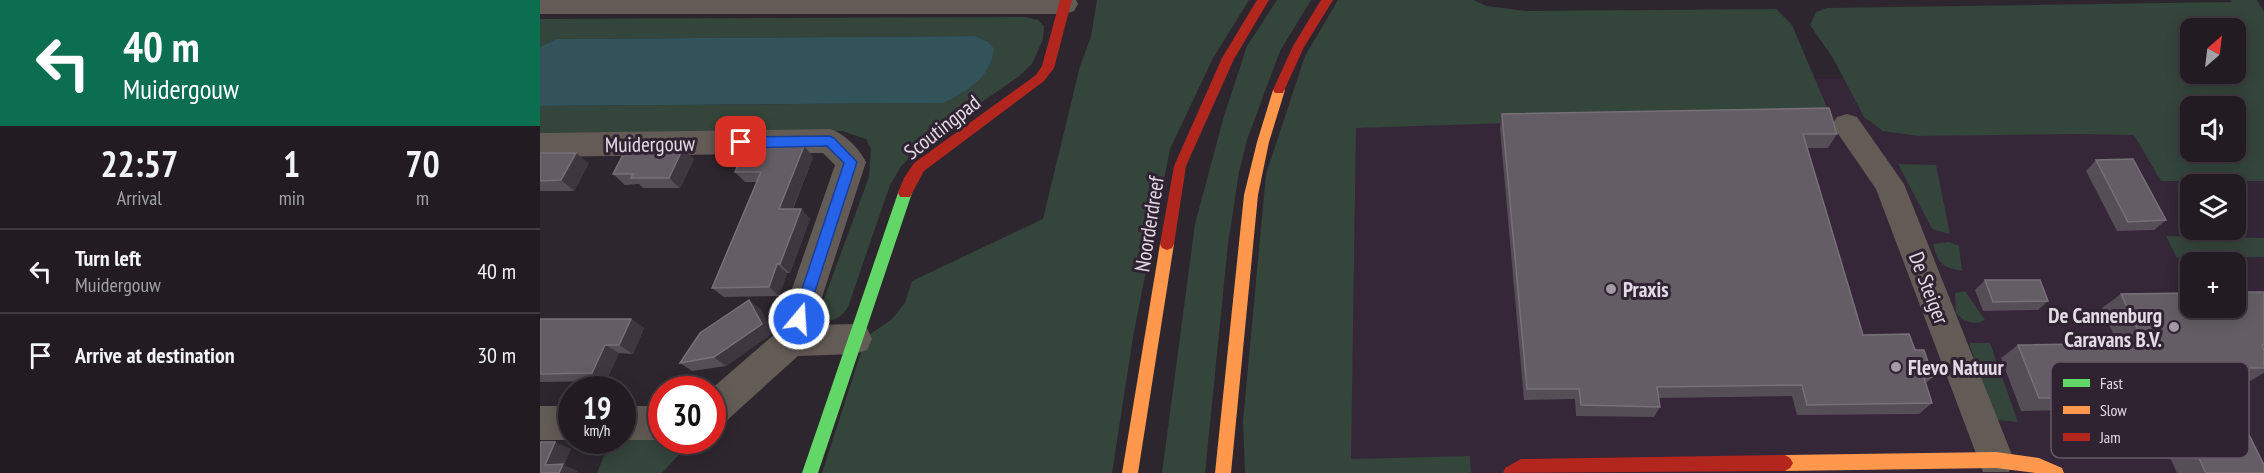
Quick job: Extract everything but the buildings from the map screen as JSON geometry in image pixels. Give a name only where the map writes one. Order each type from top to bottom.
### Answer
[{"type":"main road","name":"Noorderdreef","points":[[1130,473],[1180,166],[1228,58],[1263,0]]},
{"type":"main road","points":[[1224,473],[1251,195],[1260,151],[1280,83],[1295,49],[1327,0]]},
{"type":"main road","name":"Scoutingpad","points":[[810,473],[909,182],[919,167],[1040,78],[1048,68],[1065,2]]},
{"type":"main road","points":[[1512,473],[1521,466],[1996,460],[2039,465],[2056,473]]},
{"type":"street","points":[[548,2],[1065,2]]},
{"type":"street","name":"De Steiger","points":[[1847,125],[1889,184],[1996,460]]},
{"type":"street","name":"Muidergouw","points":[[540,145],[830,141],[851,162],[791,341]]},
{"type":"street","points":[[726,399],[791,341],[855,339]]},
{"type":"street","points":[[540,423],[558,423]]},
{"type":"shaded area","points":[[2180,78],[2180,84],[2246,84],[2246,78],[2264,78],[2264,473],[1332,473],[1358,80]]},
{"type":"green space","points":[[1097,0],[1249,0],[1213,58],[1170,149],[1133,337],[1112,473],[822,473],[866,337],[892,319],[905,303],[912,281],[1043,219],[1080,66],[1091,37]]},
{"type":"green space","points":[[1277,0],[1311,0],[1280,51],[1247,140],[1239,172],[1228,244],[1205,473],[1162,473],[1195,224],[1224,116],[1247,46]]},
{"type":"green space","points":[[1338,0],[1474,0],[1486,6],[1526,11],[1776,9],[1792,25],[1831,117],[1599,120],[1356,128],[1351,459],[1470,456],[1471,473],[1245,473],[1243,421],[1266,174],[1305,56]]},
{"type":"green space","points":[[2257,0],[2264,12],[2264,181],[2246,181],[2246,174],[2180,174],[2180,181],[2161,181],[2134,135],[1918,136],[1883,131],[1864,117],[1833,58],[1810,25],[1816,12],[1827,8]]},
{"type":"green space","points":[[1025,17],[1038,20],[1044,26],[1043,39],[1032,64],[1018,77],[930,138],[902,165],[890,185],[848,307],[837,318],[828,321],[821,316],[820,310],[869,177],[871,149],[866,139],[842,131],[540,133],[540,106],[943,103],[994,48],[987,41],[975,36],[556,39],[540,47],[540,19]]},
{"type":"green space","points":[[1898,164],[1936,165],[1950,234],[1932,229]]},
{"type":"green space","points":[[2166,236],[2180,236],[2180,240],[2264,238],[2264,257],[2246,257],[2246,252],[2180,252],[2180,258],[2177,258]]},
{"type":"green space","points":[[1949,242],[1959,246],[1962,271],[1945,266],[1937,256],[1933,244]]},
{"type":"green space","points":[[1965,291],[1985,320],[1977,323],[1969,322],[1956,313],[1955,293]]},
{"type":"green space","points":[[1969,343],[1990,343],[2018,422],[1995,420]]},
{"type":"green space","points":[[636,438],[648,439],[648,454],[679,454],[662,473],[597,473],[605,454],[636,454]]},
{"type":"water","points":[[975,36],[987,41],[994,48],[988,68],[969,88],[943,103],[540,106],[540,47],[556,39]]},
{"type":"traffic: fast","points":[[810,473],[905,193]]},
{"type":"traffic: slow","points":[[1223,473],[1251,195],[1263,142],[1279,90]]},
{"type":"traffic: slow","points":[[1130,473],[1167,244]]},
{"type":"traffic: slow","points":[[1785,463],[1996,460],[2039,466],[2056,473]]},
{"type":"traffic: jam","points":[[905,193],[919,167],[1040,78],[1048,68],[1066,0]]},
{"type":"traffic: jam","points":[[1167,244],[1180,166],[1228,58],[1263,0]]},
{"type":"traffic: jam","points":[[1279,90],[1299,46],[1327,0]]},
{"type":"traffic: jam","points":[[1511,473],[1521,467],[1785,463]]},
{"type":"place","name":"Praxis","points":[[1611,289]]},
{"type":"place","name":"De Cannenburg Caravans B.V.","points":[[2174,327]]},
{"type":"place","name":"Flevo Natuur","points":[[1896,367]]},
{"type":"route","points":[[741,142],[830,141],[851,162],[799,319]]}]
